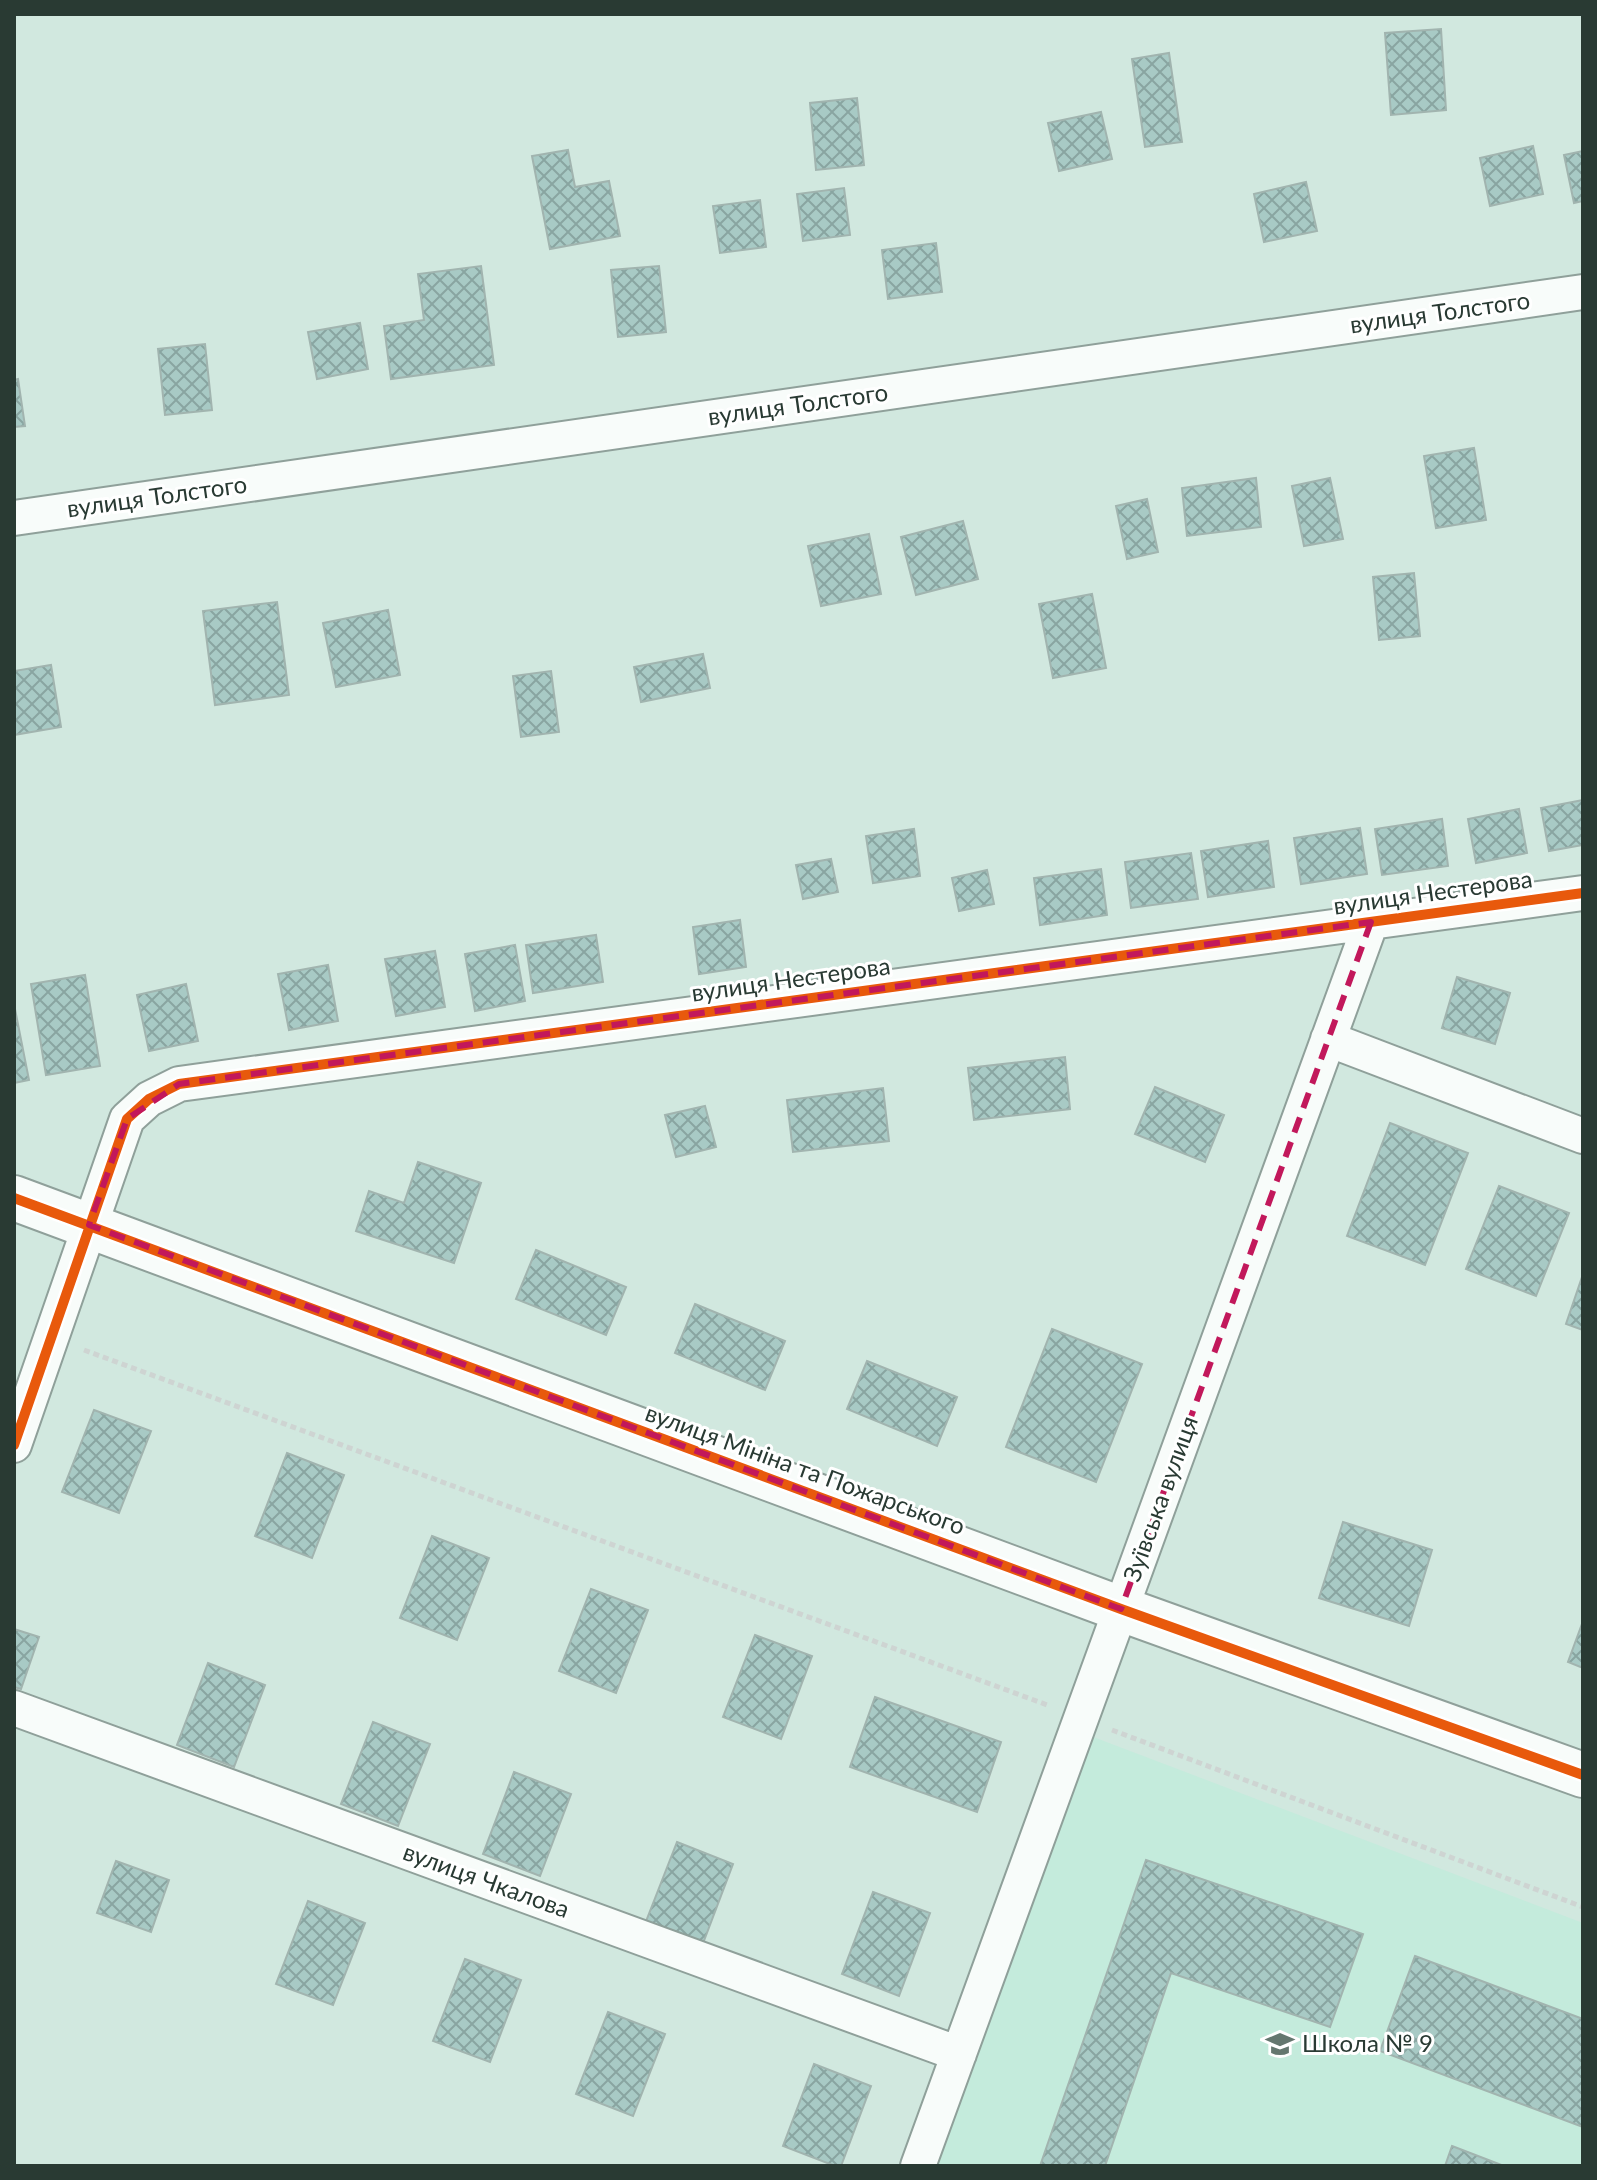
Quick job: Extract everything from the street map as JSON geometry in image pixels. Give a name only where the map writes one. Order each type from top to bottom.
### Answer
[{"type":"street","name":"вулиця Толстого","points":[[14,518],[1583,292]]},
{"type":"street","name":"вулиця Нестерова","points":[[14,1445],[127,1119],[149,1099],[179,1084],[1583,893]]},
{"type":"street","name":"Зуївська вулиця","points":[[918,2166],[1371,922]]},
{"type":"street","points":[[1328,1039],[1583,1136]]},
{"type":"street","name":"вулиця Мініна та Пожарського","points":[[14,1198],[1121,1609],[1583,1775]]},
{"type":"street","name":"вулиця Чкалова","points":[[14,1708],[959,2054]]},
{"type":"path","points":[[50,1338],[1081,1718],[1583,1907]]},
{"type":"highlighted area","points":[[1371,922],[1121,1609],[89,1225],[127,1119],[179,1084]]},
{"type":"shaded area","name":"Школа № 9","points":[[1088,1735],[1583,1923],[1583,2166],[934,2166]]},
{"type":"building","points":[[1441,29],[1446,110],[1391,115],[1385,33]]},
{"type":"building","points":[[1169,53],[1182,142],[1145,147],[1132,59]]},
{"type":"building","points":[[857,98],[864,165],[816,170],[810,103]]},
{"type":"building","points":[[1101,112],[1112,159],[1059,171],[1048,123]]},
{"type":"building","points":[[1533,146],[1543,194],[1490,206],[1480,158]]},
{"type":"building","points":[[568,150],[575,187],[609,181],[620,236],[550,249],[532,156]]},
{"type":"building","points":[[1583,151],[1583,201],[1574,203],[1564,155]]},
{"type":"building","points":[[1306,182],[1317,231],[1264,242],[1254,194]]},
{"type":"building","points":[[844,188],[850,235],[803,241],[797,194]]},
{"type":"building","points":[[760,200],[766,247],[720,253],[713,206]]},
{"type":"building","points":[[936,243],[942,292],[888,299],[882,250]]},
{"type":"building","points":[[481,266],[494,365],[391,379],[384,326],[424,320],[418,274]]},
{"type":"building","points":[[659,266],[666,332],[618,337],[611,270]]},
{"type":"building","points":[[360,323],[368,369],[317,379],[308,332]]},
{"type":"building","points":[[205,344],[212,410],[165,415],[158,349]]},
{"type":"building","points":[[18,379],[25,426],[14,427],[14,380]]},
{"type":"building","points":[[1474,448],[1486,520],[1436,528],[1424,456]]},
{"type":"building","points":[[1256,478],[1261,527],[1187,536],[1182,488]]},
{"type":"building","points":[[1330,478],[1343,539],[1304,546],[1292,486]]},
{"type":"building","points":[[1147,499],[1158,552],[1127,559],[1116,506]]},
{"type":"building","points":[[963,521],[978,579],[916,595],[901,537]]},
{"type":"building","points":[[869,534],[881,594],[821,606],[808,546]]},
{"type":"building","points":[[1414,573],[1420,636],[1379,640],[1373,577]]},
{"type":"building","points":[[1092,594],[1106,668],[1053,678],[1039,604]]},
{"type":"building","points":[[277,602],[289,695],[215,705],[203,611]]},
{"type":"building","points":[[388,610],[400,675],[336,687],[323,623]]},
{"type":"building","points":[[703,654],[710,688],[641,702],[634,667]]},
{"type":"building","points":[[51,665],[61,727],[14,735],[14,671]]},
{"type":"building","points":[[551,671],[559,732],[521,737],[513,676]]},
{"type":"building","points":[[1583,800],[1583,845],[1549,851],[1541,808]]},
{"type":"building","points":[[1519,809],[1527,853],[1476,863],[1468,819]]},
{"type":"building","points":[[1442,819],[1448,866],[1382,875],[1375,829]]},
{"type":"building","points":[[1360,828],[1367,874],[1301,884],[1294,838]]},
{"type":"building","points":[[914,829],[920,876],[873,883],[866,836]]},
{"type":"building","points":[[1268,841],[1274,887],[1208,897],[1201,851]]},
{"type":"building","points":[[1191,853],[1198,899],[1131,908],[1125,862]]},
{"type":"building","points":[[831,859],[838,892],[803,899],[796,865]]},
{"type":"building","points":[[1101,869],[1107,915],[1040,925],[1034,878]]},
{"type":"building","points":[[987,870],[994,904],[959,911],[952,878]]},
{"type":"building","points":[[740,920],[746,967],[699,974],[693,927]]},
{"type":"building","points":[[596,935],[603,982],[533,993],[526,945]]},
{"type":"building","points":[[515,945],[525,1001],[475,1011],[465,954]]},
{"type":"building","points":[[435,951],[445,1007],[396,1016],[385,959]]},
{"type":"building","points":[[328,965],[338,1021],[289,1030],[278,974]]},
{"type":"building","points":[[85,975],[100,1066],[46,1075],[31,984]]},
{"type":"building","points":[[1457,977],[1510,993],[1495,1044],[1442,1028]]},
{"type":"building","points":[[186,984],[198,1041],[149,1051],[137,995]]},
{"type":"building","points":[[14,1004],[29,1080],[14,1083]]},
{"type":"building","points":[[1065,1057],[1070,1109],[974,1120],[968,1068]]},
{"type":"building","points":[[1155,1087],[1224,1115],[1205,1162],[1135,1134]]},
{"type":"building","points":[[883,1088],[889,1141],[793,1152],[787,1100]]},
{"type":"building","points":[[705,1106],[716,1147],[676,1157],[665,1115]]},
{"type":"building","points":[[1390,1123],[1468,1153],[1425,1265],[1347,1236]]},
{"type":"building","points":[[418,1162],[481,1183],[454,1263],[356,1231],[369,1191],[404,1203]]},
{"type":"building","points":[[1499,1186],[1569,1213],[1536,1296],[1466,1269]]},
{"type":"building","points":[[536,1250],[626,1287],[606,1335],[516,1299]]},
{"type":"building","points":[[1583,1274],[1583,1330],[1566,1324]]},
{"type":"building","points":[[695,1304],[785,1341],[765,1390],[675,1353]]},
{"type":"building","points":[[1052,1329],[1142,1364],[1096,1482],[1006,1447]]},
{"type":"building","points":[[867,1361],[957,1397],[937,1446],[847,1409]]},
{"type":"building","points":[[94,1410],[151,1431],[119,1513],[62,1492]]},
{"type":"building","points":[[287,1453],[344,1475],[312,1558],[255,1536]]},
{"type":"building","points":[[1343,1522],[1432,1550],[1409,1626],[1319,1598]]},
{"type":"building","points":[[432,1536],[489,1558],[457,1640],[400,1618]]},
{"type":"building","points":[[591,1589],[648,1610],[616,1693],[559,1671]]},
{"type":"building","points":[[1583,1621],[1583,1668],[1568,1662]]},
{"type":"building","points":[[14,1629],[39,1637],[21,1689],[14,1687]]},
{"type":"building","points":[[755,1635],[812,1656],[781,1739],[723,1717]]},
{"type":"building","points":[[208,1663],[265,1685],[234,1767],[177,1745]]},
{"type":"building","points":[[875,1697],[1001,1742],[977,1812],[850,1767]]},
{"type":"building","points":[[373,1722],[430,1744],[398,1826],[341,1804]]},
{"type":"building","points":[[514,1772],[571,1794],[540,1876],[483,1854]]},
{"type":"building","points":[[677,1842],[733,1864],[702,1946],[645,1924]]},
{"type":"building","points":[[1146,1860],[1363,1934],[1330,2027],[1171,1973],[1105,2166],[1040,2166]]},
{"type":"building","points":[[116,1861],[169,1880],[151,1932],[97,1913]]},
{"type":"building","points":[[873,1892],[930,1913],[899,1996],[842,1974]]},
{"type":"building","points":[[308,1901],[365,1923],[333,2005],[276,1984]]},
{"type":"building","points":[[1415,1956],[1583,2019],[1583,2127],[1380,2051]]},
{"type":"building","points":[[465,1959],[521,1980],[490,2062],[433,2041]]},
{"type":"building","points":[[608,2012],[665,2034],[633,2116],[576,2094]]},
{"type":"building","points":[[814,2064],[871,2086],[841,2166],[783,2146]]},
{"type":"building","points":[[1452,2146],[1504,2166],[1445,2166]]},
{"type":"cycle path","points":[[14,1445],[127,1119],[149,1099],[179,1084],[1583,893]]},
{"type":"cycle path","points":[[14,1198],[1121,1609],[1583,1775]]},
{"type":"place","name":"Школа № 9","points":[[1280,2044]]}]
